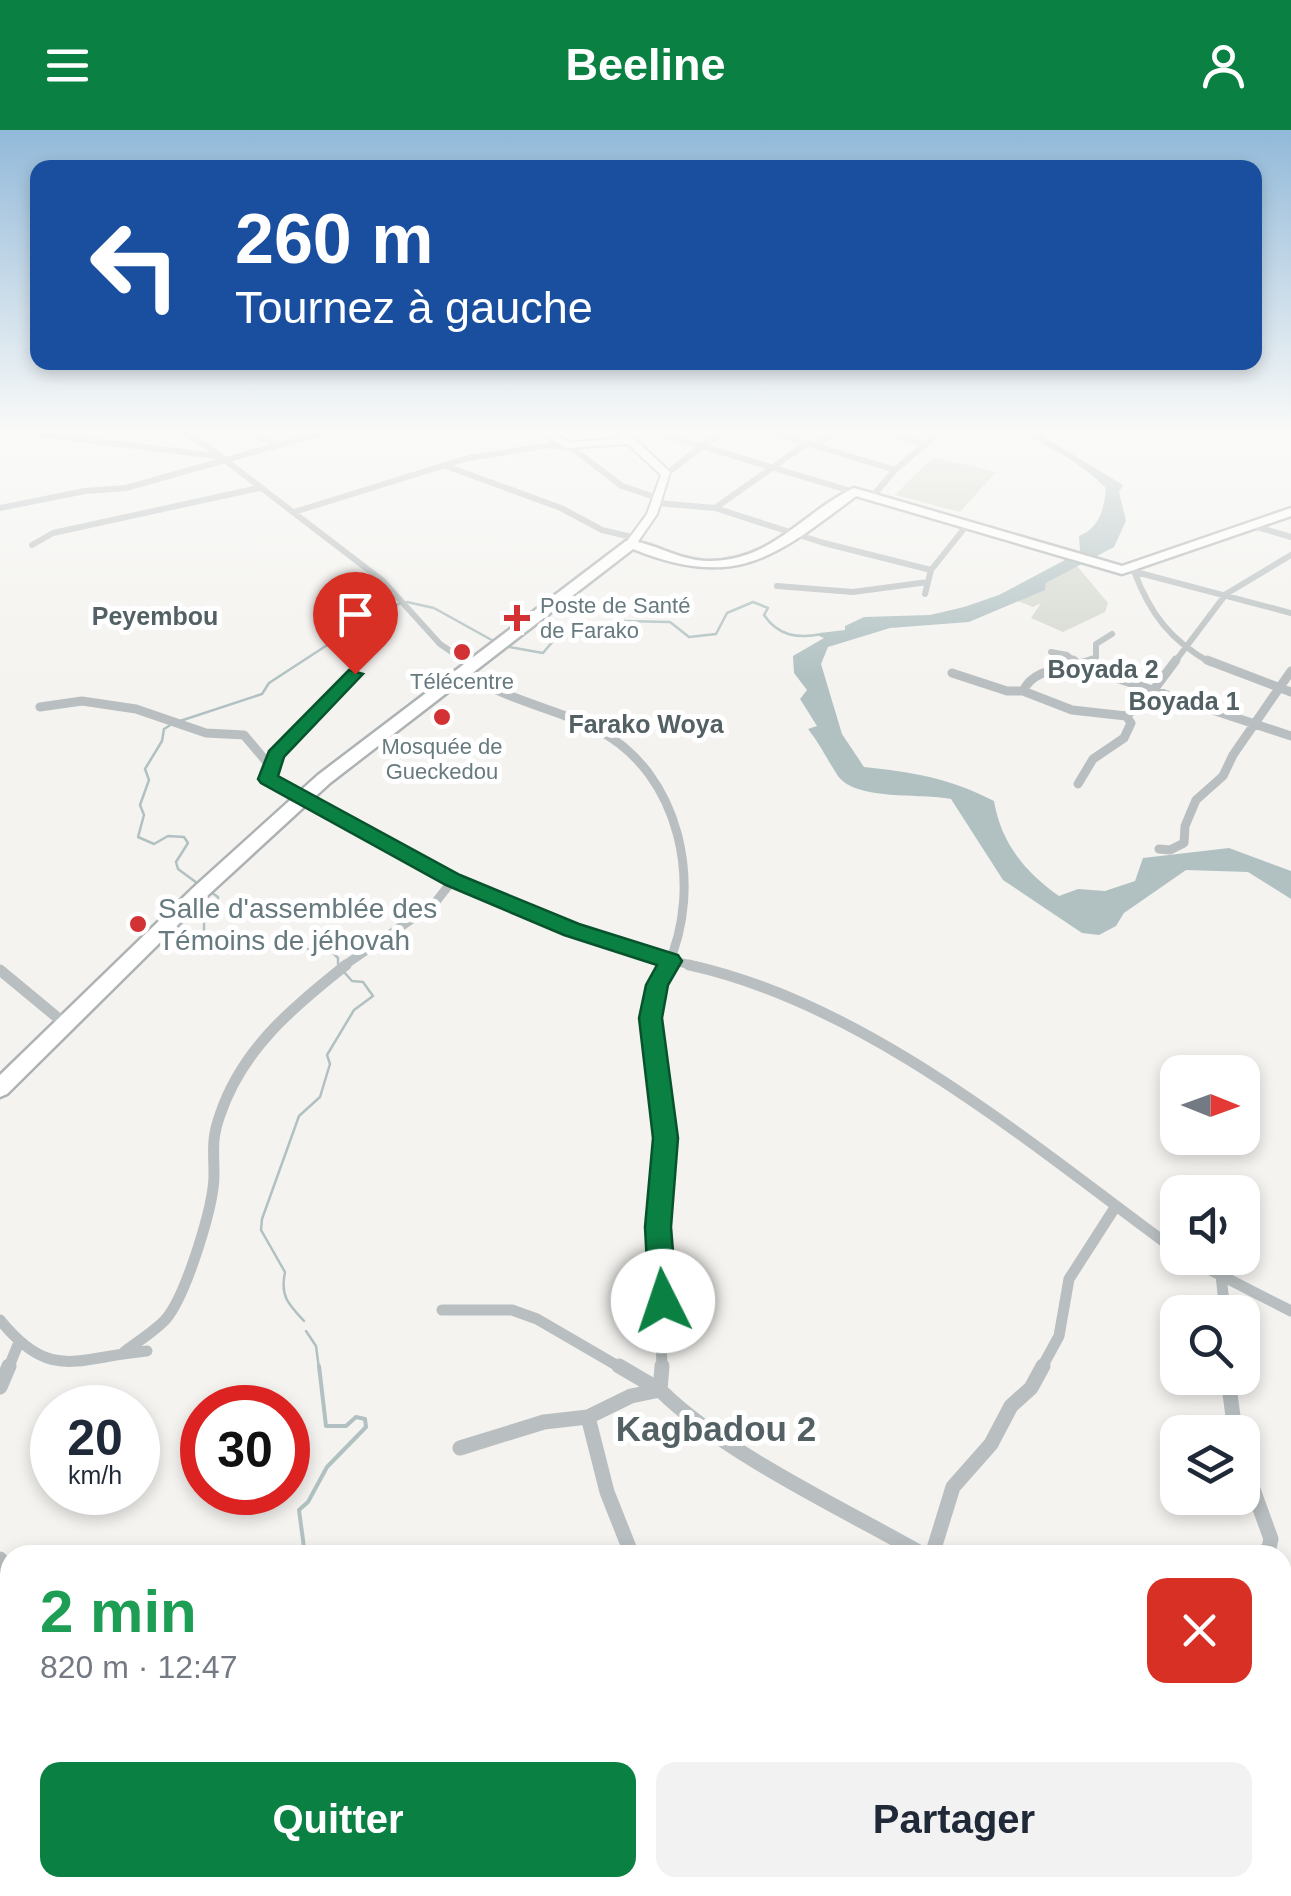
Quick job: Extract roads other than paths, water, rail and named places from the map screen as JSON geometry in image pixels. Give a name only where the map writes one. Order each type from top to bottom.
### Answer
[{"type":"highway","points":[[0,1088],[208,885],[374,738],[634,541],[684,563],[708,565],[759,555],[826,512]]},
{"type":"highway","points":[[924,512],[1128,571],[1290,512]]},
{"type":"main road","points":[[634,541],[650,512]]},
{"type":"street","points":[[32,545],[53,534],[150,512]]},
{"type":"street","points":[[295,512],[383,581],[440,644],[468,668],[509,695],[600,729],[625,747],[658,786],[679,840],[682,916],[671,961],[657,985],[651,1018],[666,1138],[658,1227],[666,1338],[660,1390]]},
{"type":"street","points":[[569,512],[634,541]]},
{"type":"street","points":[[728,512],[932,570]]},
{"type":"street","points":[[925,594],[932,570],[967,525]]},
{"type":"street","points":[[1250,525],[1291,537]]},
{"type":"street","points":[[1126,716],[1155,688],[1226,594],[1291,555]]},
{"type":"street","points":[[1278,562],[1291,566]]},
{"type":"street","points":[[1128,571],[1291,613]]},
{"type":"street","points":[[1128,571],[1183,650],[1201,661],[1291,692]]},
{"type":"street","points":[[778,586],[834,594],[893,592],[928,582]]},
{"type":"street","points":[[1023,691],[1034,674],[1092,662],[1096,644],[1112,634]]},
{"type":"street","points":[[1051,652],[1066,655],[1080,666],[1291,736]]},
{"type":"street","points":[[1159,849],[1170,850],[1184,843],[1185,826],[1196,800],[1223,776],[1291,671]]},
{"type":"street","points":[[952,673],[1007,691],[1023,691],[1072,710],[1126,716],[1131,723],[1124,738],[1093,759],[1078,784]]},
{"type":"street","points":[[355,674],[275,755],[268,779],[453,880],[572,930],[671,961],[730,974],[811,1006],[952,1086],[1160,1240]]},
{"type":"street","points":[[40,706],[82,701],[136,709],[206,734],[244,734],[270,767]]},
{"type":"street","points":[[662,841],[679,840]]},
{"type":"street","points":[[124,1352],[166,1320],[177,1302],[194,1258],[214,1175],[210,1155],[220,1114],[241,1069],[270,1029],[344,966],[434,904],[453,880]]},
{"type":"street","points":[[0,970],[64,1023]]},
{"type":"street","points":[[935,1545],[953,1487],[991,1444],[1011,1406],[1030,1388],[1059,1336],[1069,1279],[1114,1209]]},
{"type":"street","points":[[1221,1275],[1291,1311]]},
{"type":"street","points":[[1221,1275],[1223,1295]]},
{"type":"street","points":[[442,1310],[512,1310],[524,1314],[660,1390],[678,1408],[763,1463],[906,1545]]},
{"type":"street","points":[[0,1320],[34,1355],[65,1362],[147,1350]]},
{"type":"street","points":[[0,1387],[19,1342]]},
{"type":"street","points":[[460,1448],[544,1422],[588,1417],[631,1396],[660,1390]]},
{"type":"street","points":[[588,1417],[607,1492],[628,1545]]},
{"type":"street","points":[[1260,1509],[1271,1539],[1267,1545]]},
{"type":"waterway","points":[[1095,539],[1112,512]]},
{"type":"waterway","points":[[407,602],[434,608],[497,643]]},
{"type":"waterway","points":[[504,646],[543,653],[554,640],[598,634],[624,621],[670,622],[689,637],[716,634],[727,613],[753,602],[768,608],[764,615],[782,632],[797,636],[822,634]]},
{"type":"waterway","points":[[180,721],[262,694],[269,683],[338,638],[336,630],[346,620],[399,604]]},
{"type":"waterway","points":[[172,724],[164,729],[162,741],[145,769],[149,780],[140,805],[144,815],[138,837],[154,844],[168,836],[184,837],[188,843],[176,862],[178,869],[197,883]]},
{"type":"waterway","points":[[204,932],[204,919],[217,908],[218,897],[212,893]]},
{"type":"waterway","points":[[305,949],[329,949],[338,958],[338,964]]},
{"type":"waterway","points":[[304,1321],[287,1299],[285,1272],[261,1230],[262,1219],[299,1116],[320,1097],[330,1064],[327,1055],[354,1010],[373,996],[363,982],[352,981],[344,972]]},
{"type":"waterway","points":[[306,1331],[316,1346],[319,1369]]},
{"type":"waterway","points":[[304,1545],[299,1510],[308,1502],[327,1467],[366,1427],[365,1419],[356,1417],[346,1426],[326,1426],[319,1366]]},
{"type":"place","name":"Poste de Santé de Farako","points":[[517,618]]},
{"type":"place","name":"Télécentre","points":[[462,652]]},
{"type":"place","name":"Mosquée de Gueckedou","points":[[442,717]]},
{"type":"place","name":"Salle d'assemblée des Témoins de jéhovah","points":[[138,924]]},
{"type":"district","name":"Peyembou","points":[[155,616]]},
{"type":"district","name":"Boyada 2","points":[[1103,669]]},
{"type":"district","name":"Boyada 1","points":[[1184,701]]},
{"type":"district","name":"Farako Woya","points":[[646,724]]},
{"type":"district","name":"Kagbadou 2","points":[[716,1428]]}]
